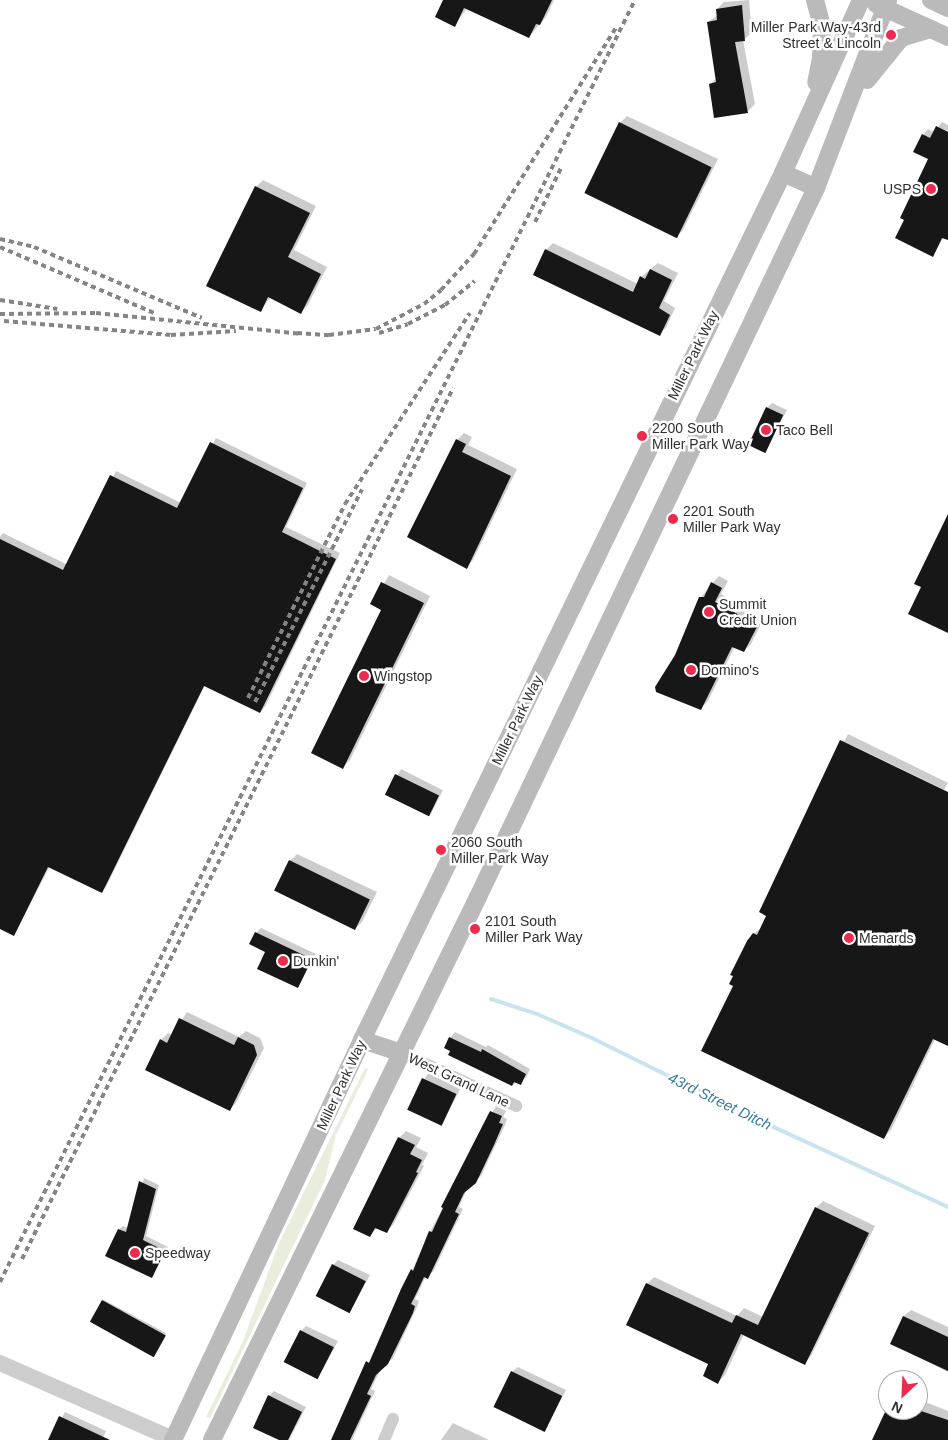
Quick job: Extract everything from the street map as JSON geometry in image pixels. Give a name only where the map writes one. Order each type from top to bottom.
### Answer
[{"type":"main road","points":[[808,119],[822,43],[822,26],[815,0]]},
{"type":"main road","name":"Miller Park Way","points":[[173,1440],[362,1040],[784,173],[861,0]]},
{"type":"main road","points":[[866,0],[887,4],[948,37]]},
{"type":"main road","points":[[931,0],[948,8]]},
{"type":"main road","points":[[212,1440],[402,1053],[816,188],[887,4]]},
{"type":"main road","points":[[850,104],[883,57],[901,38],[931,29]]},
{"type":"main road","points":[[784,173],[816,188]]},
{"type":"main road","points":[[362,1040],[402,1053]]},
{"type":"street","name":"West Grand Lane","points":[[402,1053],[516,1106]]},
{"type":"street","points":[[0,1363],[173,1440]]},
{"type":"street","points":[[384,1440],[393,1419]]},
{"type":"green space","points":[[365,1068],[368,1069],[366,1074],[336,1135],[325,1180],[210,1418],[206,1417],[243,1341],[279,1243]]},
{"type":"building","points":[[443,0],[552,0],[540,25],[536,24],[529,38],[464,8],[455,27],[435,17]]},
{"type":"building","points":[[742,5],[745,41],[735,42],[748,113],[714,118],[709,84],[716,82],[707,22],[717,20],[716,9]]},
{"type":"building","points":[[619,122],[712,167],[677,238],[584,193]]},
{"type":"building","name":"USPS","points":[[936,126],[948,132],[948,240],[942,238],[933,257],[895,238],[904,220],[900,218],[928,159],[913,152],[922,134],[930,138]]},
{"type":"building","points":[[255,186],[310,213],[288,257],[321,274],[301,314],[268,297],[261,312],[206,286]]},
{"type":"building","points":[[545,249],[633,292],[640,276],[645,279],[650,269],[672,280],[659,308],[670,315],[660,336],[533,275]]},
{"type":"building","name":"Taco Bell","points":[[766,407],[783,415],[765,453],[748,445]]},
{"type":"building","points":[[456,439],[466,444],[462,452],[511,476],[467,569],[407,537]]},
{"type":"building","points":[[210,442],[303,488],[282,532],[336,559],[260,713],[204,686],[102,893],[48,867],[14,936],[0,929],[0,539],[63,570],[110,475],[177,508]]},
{"type":"building","points":[[948,514],[948,633],[908,614],[921,587],[914,584]]},
{"type":"building","points":[[381,582],[424,603],[343,769],[311,753],[381,610],[370,604]]},
{"type":"building","points":[[711,582],[722,588],[715,602],[758,625],[744,652],[732,647],[701,710],[656,692],[655,687],[675,655],[699,597],[704,597]]},
{"type":"building","name":"Menards","points":[[840,740],[948,792],[948,1046],[933,1039],[884,1139],[701,1051],[733,986],[729,984],[733,976],[730,975],[747,941],[753,933],[757,935],[766,916],[759,912]]},
{"type":"building","points":[[395,774],[439,795],[429,816],[385,795]]},
{"type":"building","points":[[289,860],[370,899],[355,930],[274,891]]},
{"type":"building","points":[[255,932],[312,959],[298,988],[257,969],[265,952],[249,944]]},
{"type":"building","points":[[179,1018],[234,1045],[238,1037],[254,1045],[257,1055],[230,1111],[145,1070],[160,1039],[167,1043]]},
{"type":"building","points":[[449,1037],[481,1052],[482,1049],[526,1074],[521,1085],[514,1082],[512,1086],[448,1055],[450,1051],[444,1048]]},
{"type":"building","points":[[422,1078],[456,1094],[442,1126],[407,1110]]},
{"type":"building","points":[[490,1111],[502,1116],[499,1123],[503,1124],[476,1183],[464,1193],[455,1212],[459,1214],[428,1279],[424,1277],[411,1304],[415,1306],[413,1313],[388,1364],[376,1375],[367,1394],[371,1396],[350,1440],[331,1440],[366,1361],[369,1363],[401,1289],[411,1269],[413,1271],[429,1231],[432,1232],[443,1208],[441,1207]]},
{"type":"building","points":[[398,1137],[415,1145],[410,1154],[422,1160],[416,1172],[418,1173],[387,1233],[375,1228],[370,1237],[353,1229]]},
{"type":"building","name":"Speedway","points":[[139,1181],[156,1189],[143,1240],[165,1251],[152,1278],[105,1256],[118,1229],[126,1232]]},
{"type":"building","points":[[815,1207],[869,1233],[805,1365],[741,1334],[718,1384],[703,1376],[708,1364],[626,1325],[646,1283],[732,1323],[736,1315],[758,1325]]},
{"type":"building","points":[[332,1264],[366,1281],[350,1313],[316,1296]]},
{"type":"building","points":[[102,1300],[166,1335],[154,1357],[90,1322]]},
{"type":"building","points":[[903,1316],[948,1337],[948,1371],[890,1344]]},
{"type":"building","points":[[300,1330],[334,1347],[318,1379],[284,1362]]},
{"type":"building","points":[[511,1371],[562,1396],[545,1432],[493,1407]]},
{"type":"building","points":[[268,1395],[302,1412],[288,1440],[279,1440],[253,1428]]},
{"type":"building","points":[[928,1413],[948,1420],[948,1440],[872,1440],[881,1420],[928,1420]]},
{"type":"building","points":[[59,1416],[110,1440],[48,1440]]},
{"type":"waterway","name":"43rd Street Ditch","points":[[491,999],[537,1014],[592,1038],[743,1113],[948,1207]]},
{"type":"railway","points":[[0,1282],[635,0]]},
{"type":"railway","points":[[297,333],[329,335],[376,329],[424,304],[441,290],[474,254],[616,28]]},
{"type":"railway","points":[[535,222],[562,166]]},
{"type":"railway","points":[[0,239],[34,247],[202,318]]},
{"type":"railway","points":[[0,247],[154,313]]},
{"type":"railway","points":[[379,333],[408,324],[445,305],[475,281]]},
{"type":"railway","points":[[0,300],[57,309]]},
{"type":"railway","points":[[0,314],[96,313],[302,334]]},
{"type":"railway","points":[[248,698],[345,504],[470,313]]},
{"type":"railway","points":[[4,321],[171,335],[236,331]]},
{"type":"railway","points":[[22,1259],[453,388]]},
{"type":"railway","points":[[255,702],[362,489]]},
{"type":"place","name":"Miller Park Way-43rd Street & Lincoln","points":[[891,35]]},
{"type":"place","name":"USPS","points":[[931,189]]},
{"type":"place","name":"Taco Bell","points":[[766,430]]},
{"type":"place","name":"2200 South Miller Park Way","points":[[642,436]]},
{"type":"place","name":"2201 South Miller Park Way","points":[[673,519]]},
{"type":"place","name":"Summit Credit Union","points":[[709,612]]},
{"type":"place","name":"Domino's","points":[[691,670]]},
{"type":"place","name":"Wingstop","points":[[364,676]]},
{"type":"place","name":"2060 South Miller Park Way","points":[[441,850]]},
{"type":"place","name":"2101 South Miller Park Way","points":[[475,929]]},
{"type":"place","name":"Menards","points":[[849,938]]},
{"type":"place","name":"Dunkin'","points":[[283,961]]},
{"type":"place","name":"Speedway","points":[[135,1253]]}]
